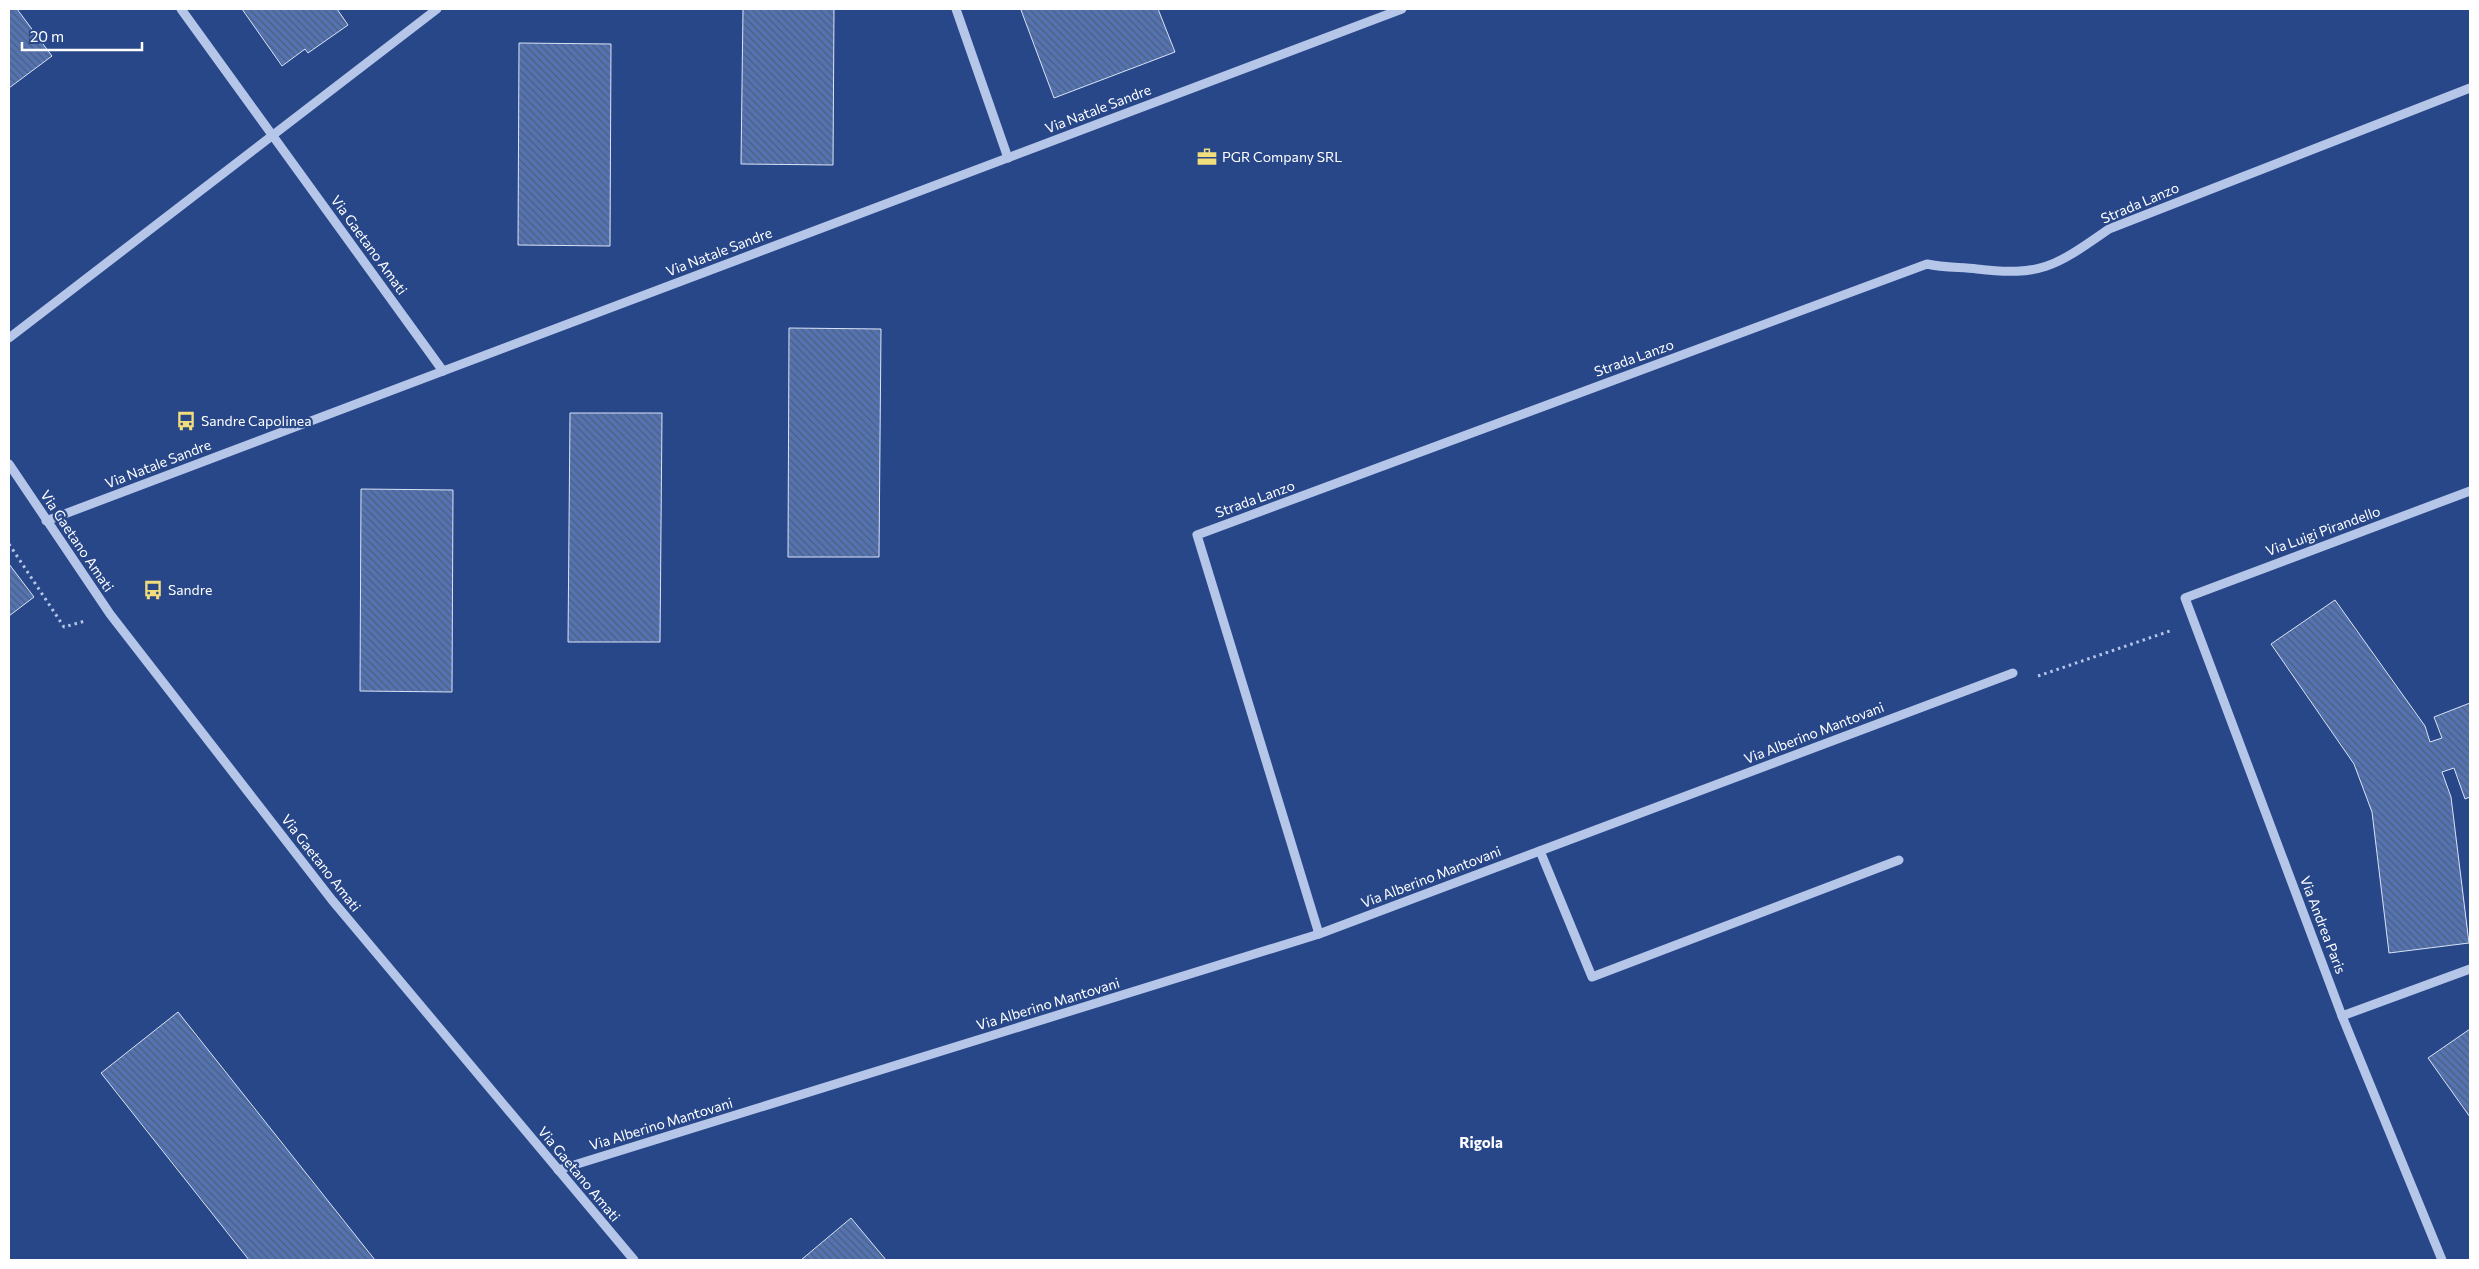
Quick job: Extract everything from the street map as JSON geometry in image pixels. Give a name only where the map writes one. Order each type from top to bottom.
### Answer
[{"type":"street","name":"Via Gaetano Amati","points":[[181,9],[443,371]]},
{"type":"street","points":[[9,338],[437,9]]},
{"type":"street","points":[[956,9],[1008,158]]},
{"type":"street","name":"Via Natale Sandre","points":[[46,520],[1402,9]]},
{"type":"street","name":"Strada Lanzo","points":[[1319,934],[1198,535],[1927,264],[1944,268],[2000,272],[2036,271],[2058,263],[2109,228],[2470,88]]},
{"type":"street","name":"Via Gaetano Amati","points":[[9,464],[110,614],[332,900],[634,1260]]},
{"type":"street","name":"Via Luigi Pirandello","points":[[2185,598],[2470,491]]},
{"type":"street","name":"Via Andrea Paris","points":[[2185,598],[2342,1016],[2442,1260]]},
{"type":"street","name":"Via Alberino Mantovani","points":[[558,1170],[1319,934],[2013,673]]},
{"type":"street","points":[[1540,851],[1592,977],[1899,860]]},
{"type":"street","points":[[2342,1016],[2470,969]]},
{"type":"path","points":[[9,544],[64,627],[110,614]]},
{"type":"path","points":[[2013,673],[2038,676],[2194,623]]},
{"type":"building","points":[[9,9],[17,9],[52,56],[9,88]]},
{"type":"building","points":[[242,9],[337,9],[348,25],[308,53],[305,49],[282,66]]},
{"type":"building","points":[[743,9],[834,9],[833,165],[741,164]]},
{"type":"building","points":[[1158,9],[1175,52],[1054,98],[1021,10]]},
{"type":"building","points":[[519,43],[611,44],[610,246],[518,245]]},
{"type":"building","points":[[789,328],[881,329],[879,557],[788,557]]},
{"type":"building","points":[[570,413],[662,413],[660,642],[568,642]]},
{"type":"building","points":[[361,489],[453,490],[452,692],[360,691]]},
{"type":"building","points":[[9,564],[34,597],[9,616]]},
{"type":"building","points":[[2335,600],[2425,726],[2430,742],[2442,738],[2434,717],[2470,703],[2470,797],[2465,799],[2454,768],[2442,772],[2451,797],[2469,943],[2389,953],[2372,812],[2354,764],[2271,644]]},
{"type":"building","points":[[178,1012],[375,1260],[249,1260],[101,1073]]},
{"type":"building","points":[[2470,1029],[2470,1117],[2428,1058]]},
{"type":"building","points":[[851,1218],[886,1260],[801,1260]]},
{"type":"place","name":"PGR Company SRL","points":[[1207,157]]},
{"type":"place","name":"Sandre Capolinea","points":[[186,421]]},
{"type":"place","name":"Sandre","points":[[153,590]]},
{"type":"district","name":"Rigola","points":[[1481,1143]]}]
